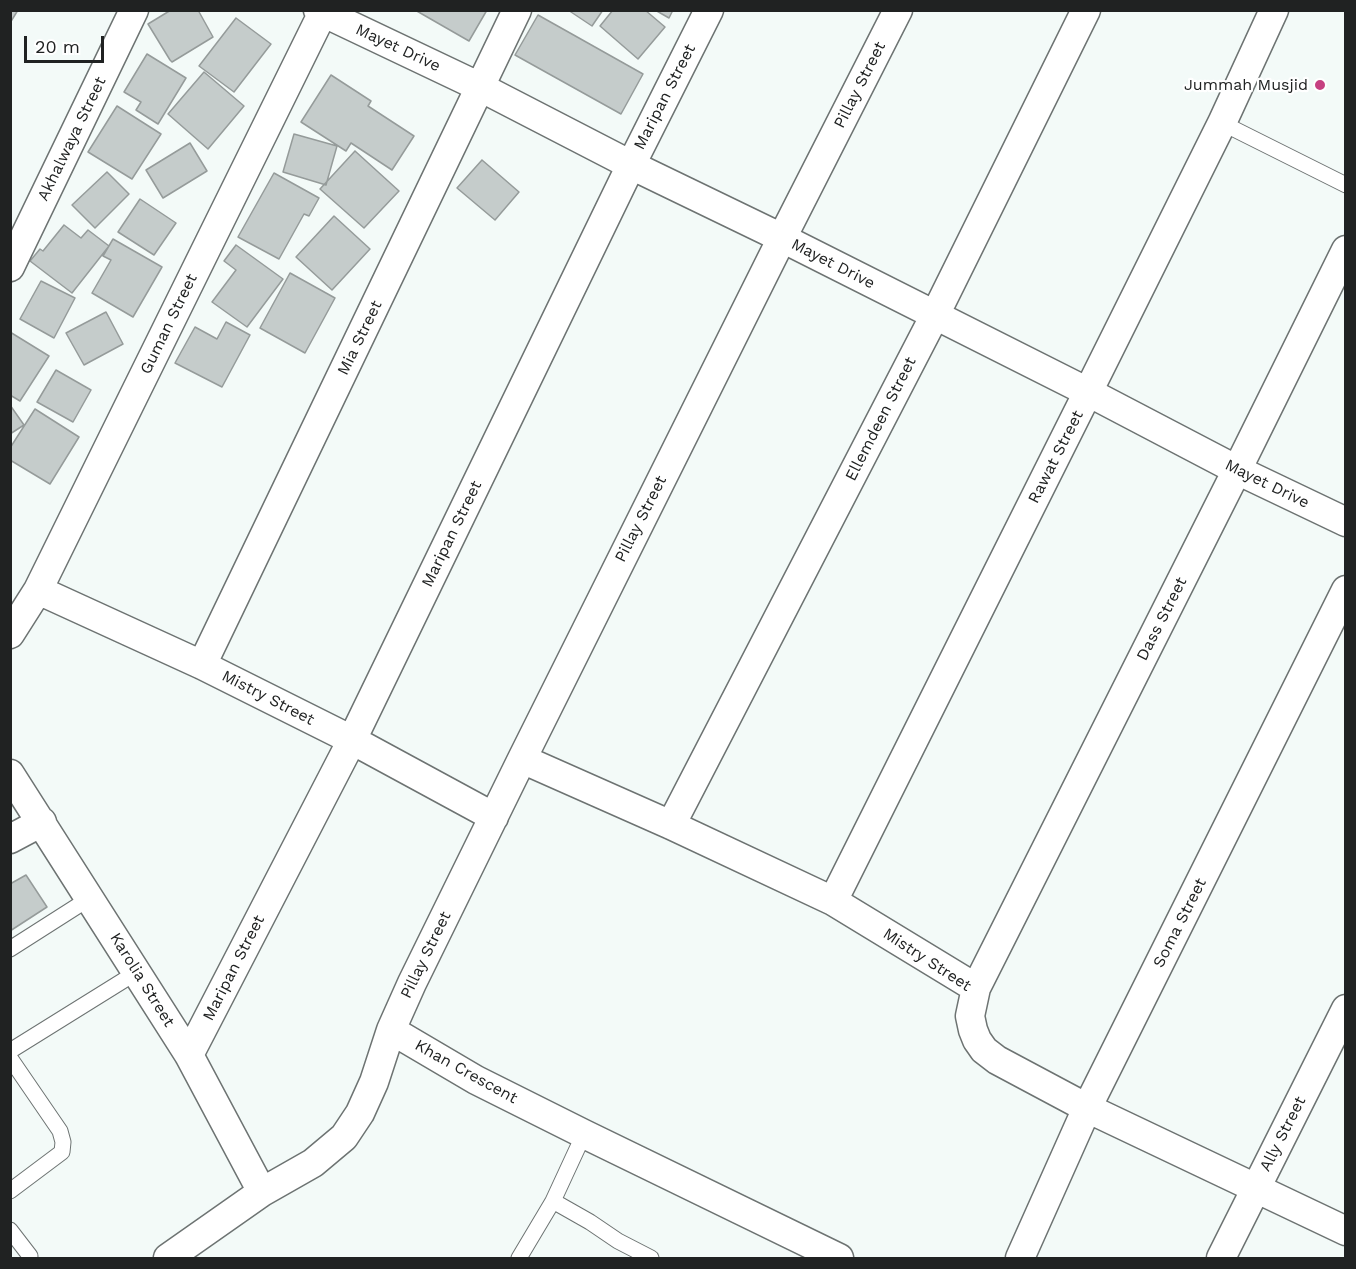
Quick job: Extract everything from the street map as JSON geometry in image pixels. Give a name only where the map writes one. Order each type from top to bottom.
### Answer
[{"type":"street","name":"Akhalwaya Street","points":[[10,267],[134,10]]},
{"type":"street","name":"Mia Street","points":[[202,665],[518,10]]},
{"type":"street","name":"Maripan Street","points":[[189,1055],[352,740],[631,165],[709,10]]},
{"type":"street","name":"Pillay Street","points":[[391,1030],[417,972],[522,759],[898,10]]},
{"type":"street","name":"Ellemdeen Street","points":[[671,825],[935,315],[1086,10]]},
{"type":"street","name":"Rawat Street","points":[[832,901],[1222,123],[1274,10]]},
{"type":"street","name":"Mayet Drive","points":[[321,11],[480,87],[631,165],[1088,392],[1237,470],[1346,522]]},
{"type":"street","name":"Guman Street","points":[[10,634],[38,590],[321,11]]},
{"type":"street","name":"Dass Street","points":[[976,988],[1346,250]]},
{"type":"street","name":"Mistry Street","points":[[38,590],[202,665],[352,740],[494,817]]},
{"type":"street","name":"Soma Street","points":[[1020,1258],[1087,1108],[1346,590]]},
{"type":"street","name":"Mistry Street","points":[[522,759],[671,825],[832,901],[976,988],[970,1016],[976,1040],[997,1060],[1087,1108],[1346,1231]]},
{"type":"street","name":"Karolia Street","points":[[10,774],[189,1055],[262,1192]]},
{"type":"street","points":[[10,839],[42,822]]},
{"type":"street","name":"Ally Street","points":[[1221,1258],[1346,1009]]},
{"type":"street","points":[[168,1258],[262,1192],[313,1163],[344,1137],[360,1113],[374,1082],[391,1030]]},
{"type":"street","name":"Khan Crescent","points":[[391,1030],[476,1080],[839,1258]]},
{"type":"lane","points":[[1222,123],[1346,185]]},
{"type":"lane","points":[[10,949],[90,898]]},
{"type":"lane","points":[[10,1051],[137,972]]},
{"type":"lane","points":[[10,1058],[60,1131],[63,1142],[62,1152],[10,1191]]},
{"type":"lane","points":[[519,1258],[553,1201],[584,1134]]},
{"type":"lane","points":[[553,1201],[618,1241],[651,1258]]},
{"type":"lane","points":[[10,1230],[30,1256]]},
{"type":"building","points":[[10,10],[18,10],[10,23]]},
{"type":"building","points":[[171,10],[198,10],[213,37],[172,62],[148,24]]},
{"type":"building","points":[[415,10],[487,10],[469,41]]},
{"type":"building","points":[[568,10],[603,10],[592,26]]},
{"type":"building","points":[[613,10],[645,10],[665,27],[638,59],[600,26]]},
{"type":"building","points":[[655,10],[673,10],[669,18]]},
{"type":"building","points":[[538,15],[643,74],[621,114],[515,55]]},
{"type":"building","points":[[236,18],[271,44],[234,92],[199,66]]},
{"type":"building","points":[[147,54],[186,78],[158,124],[136,110],[141,102],[124,92]]},
{"type":"building","points":[[204,72],[244,106],[208,149],[168,114]]},
{"type":"building","points":[[331,75],[371,101],[368,106],[414,136],[392,170],[351,143],[346,151],[301,122]]},
{"type":"building","points":[[117,106],[161,134],[132,179],[88,152]]},
{"type":"building","points":[[294,134],[337,146],[326,185],[283,172]]},
{"type":"building","points":[[190,143],[207,171],[163,198],[146,170]]},
{"type":"building","points":[[355,151],[399,191],[364,228],[320,189]]},
{"type":"building","points":[[482,160],[519,192],[495,220],[457,188]]},
{"type":"building","points":[[107,172],[129,194],[95,228],[72,205]]},
{"type":"building","points":[[274,173],[319,198],[309,216],[304,214],[279,259],[238,237]]},
{"type":"building","points":[[140,199],[176,223],[154,255],[118,232]]},
{"type":"building","points":[[334,216],[370,249],[332,290],[296,257]]},
{"type":"building","points":[[64,225],[81,238],[88,230],[109,246],[72,293],[30,261],[40,249],[43,251]]},
{"type":"building","points":[[113,239],[162,267],[133,317],[92,293],[111,260],[103,256]]},
{"type":"building","points":[[236,245],[283,279],[247,327],[212,302],[236,270],[224,261]]},
{"type":"building","points":[[290,273],[335,298],[305,353],[260,328]]},
{"type":"building","points":[[41,281],[75,298],[54,338],[20,319]]},
{"type":"building","points":[[106,312],[123,344],[84,365],[66,333]]},
{"type":"building","points":[[226,322],[250,335],[222,387],[175,363],[195,327],[217,339]]},
{"type":"building","points":[[10,332],[49,356],[20,401],[10,395]]},
{"type":"building","points":[[56,370],[91,390],[73,422],[37,402]]},
{"type":"building","points":[[10,405],[24,425],[10,434]]},
{"type":"building","points":[[35,409],[79,437],[50,484],[10,460],[10,448]]},
{"type":"building","points":[[26,875],[47,907],[10,931],[10,884]]},
{"type":"place","name":"Jummah Musjid","points":[[1320,85]]}]
